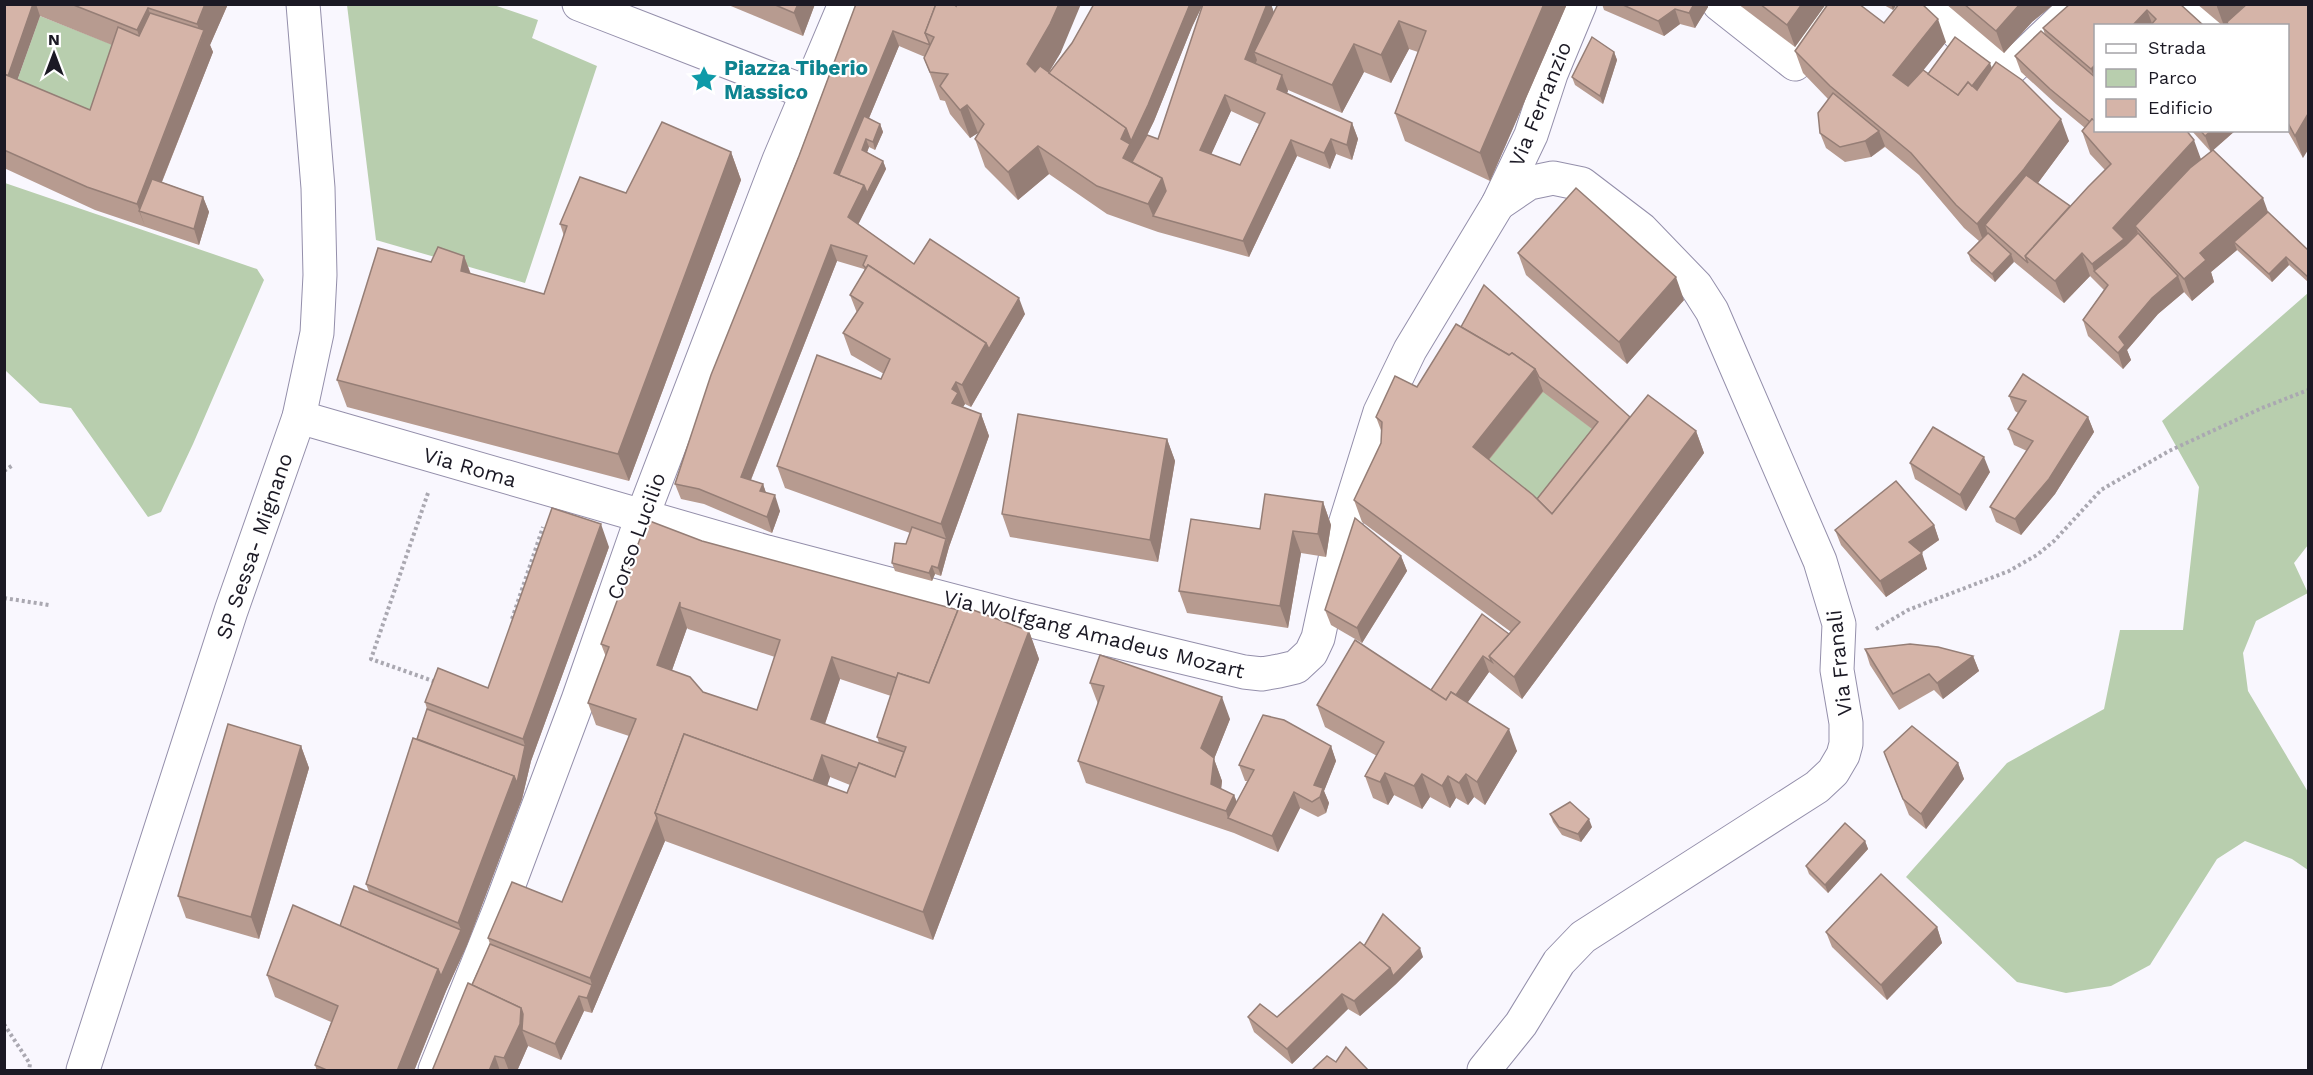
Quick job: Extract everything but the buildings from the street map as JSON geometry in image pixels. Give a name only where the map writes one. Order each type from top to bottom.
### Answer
[{"type":"street","name":"SP Sessa- Mignano","points":[[83,1071],[231,611],[299,417],[317,333],[320,275],[318,188],[303,4]]},
{"type":"street","points":[[579,4],[808,93]]},
{"type":"street","name":"Corso Lucilio","points":[[435,1071],[512,877],[582,689],[642,517],[779,160],[845,4]]},
{"type":"street","name":"Via Ferranzio","points":[[1498,204],[1531,135],[1551,74],[1580,4]]},
{"type":"street","points":[[1719,4],[1796,64],[1852,7]]},
{"type":"street","points":[[1914,7],[1958,33],[2009,70],[2078,4]]},
{"type":"street","points":[[2178,4],[2202,24]]},
{"type":"street","name":"Via Franali","points":[[1484,1071],[1521,1024],[1559,962],[1583,937],[1817,787],[1833,772],[1843,755],[1846,744],[1846,723],[1837,670],[1839,624],[1820,561],[1712,311],[1696,286],[1641,229],[1582,184],[1553,178],[1529,183],[1498,204]]},
{"type":"street","name":"Via Wolfgang Amadeus Mozart","points":[[642,517],[993,611],[1244,672],[1262,674],[1296,667],[1311,653],[1318,638],[1337,550],[1369,445],[1390,389],[1410,350],[1498,204]]},
{"type":"street","name":"Via Roma","points":[[299,417],[642,517]]},
{"type":"path","points":[[1838,653],[1908,610],[2009,571],[2037,555],[2054,541],[2101,490],[2169,452],[2262,408],[2308,390]]},
{"type":"path","points":[[4,471],[13,465]]},
{"type":"path","points":[[429,489],[371,659],[436,682]]},
{"type":"path","points":[[511,623],[555,492]]},
{"type":"path","points":[[4,598],[49,605]]},
{"type":"path","points":[[4,1024],[30,1064],[30,1071]]},
{"type":"green space","points":[[347,5],[494,5],[538,20],[532,38],[597,66],[525,283],[376,240]]},
{"type":"green space","points":[[40,16],[126,50],[98,132],[12,95]]},
{"type":"green space","points":[[5,183],[257,269],[264,280],[161,512],[148,517],[71,408],[40,403],[5,370]]},
{"type":"green space","points":[[2308,293],[2308,545],[2294,563],[2308,593],[2256,621],[2243,653],[2248,691],[2308,792],[2308,870],[2292,859],[2245,841],[2217,859],[2150,965],[2111,986],[2066,993],[2017,982],[1906,877],[2007,763],[2104,709],[2120,630],[2183,630],[2199,487],[2162,421]]},
{"type":"green space","points":[[1543,391],[1603,437],[1541,517],[1481,469]]},
{"type":"place","name":"Piazza Tiberio Massico","points":[[704,79]]}]
